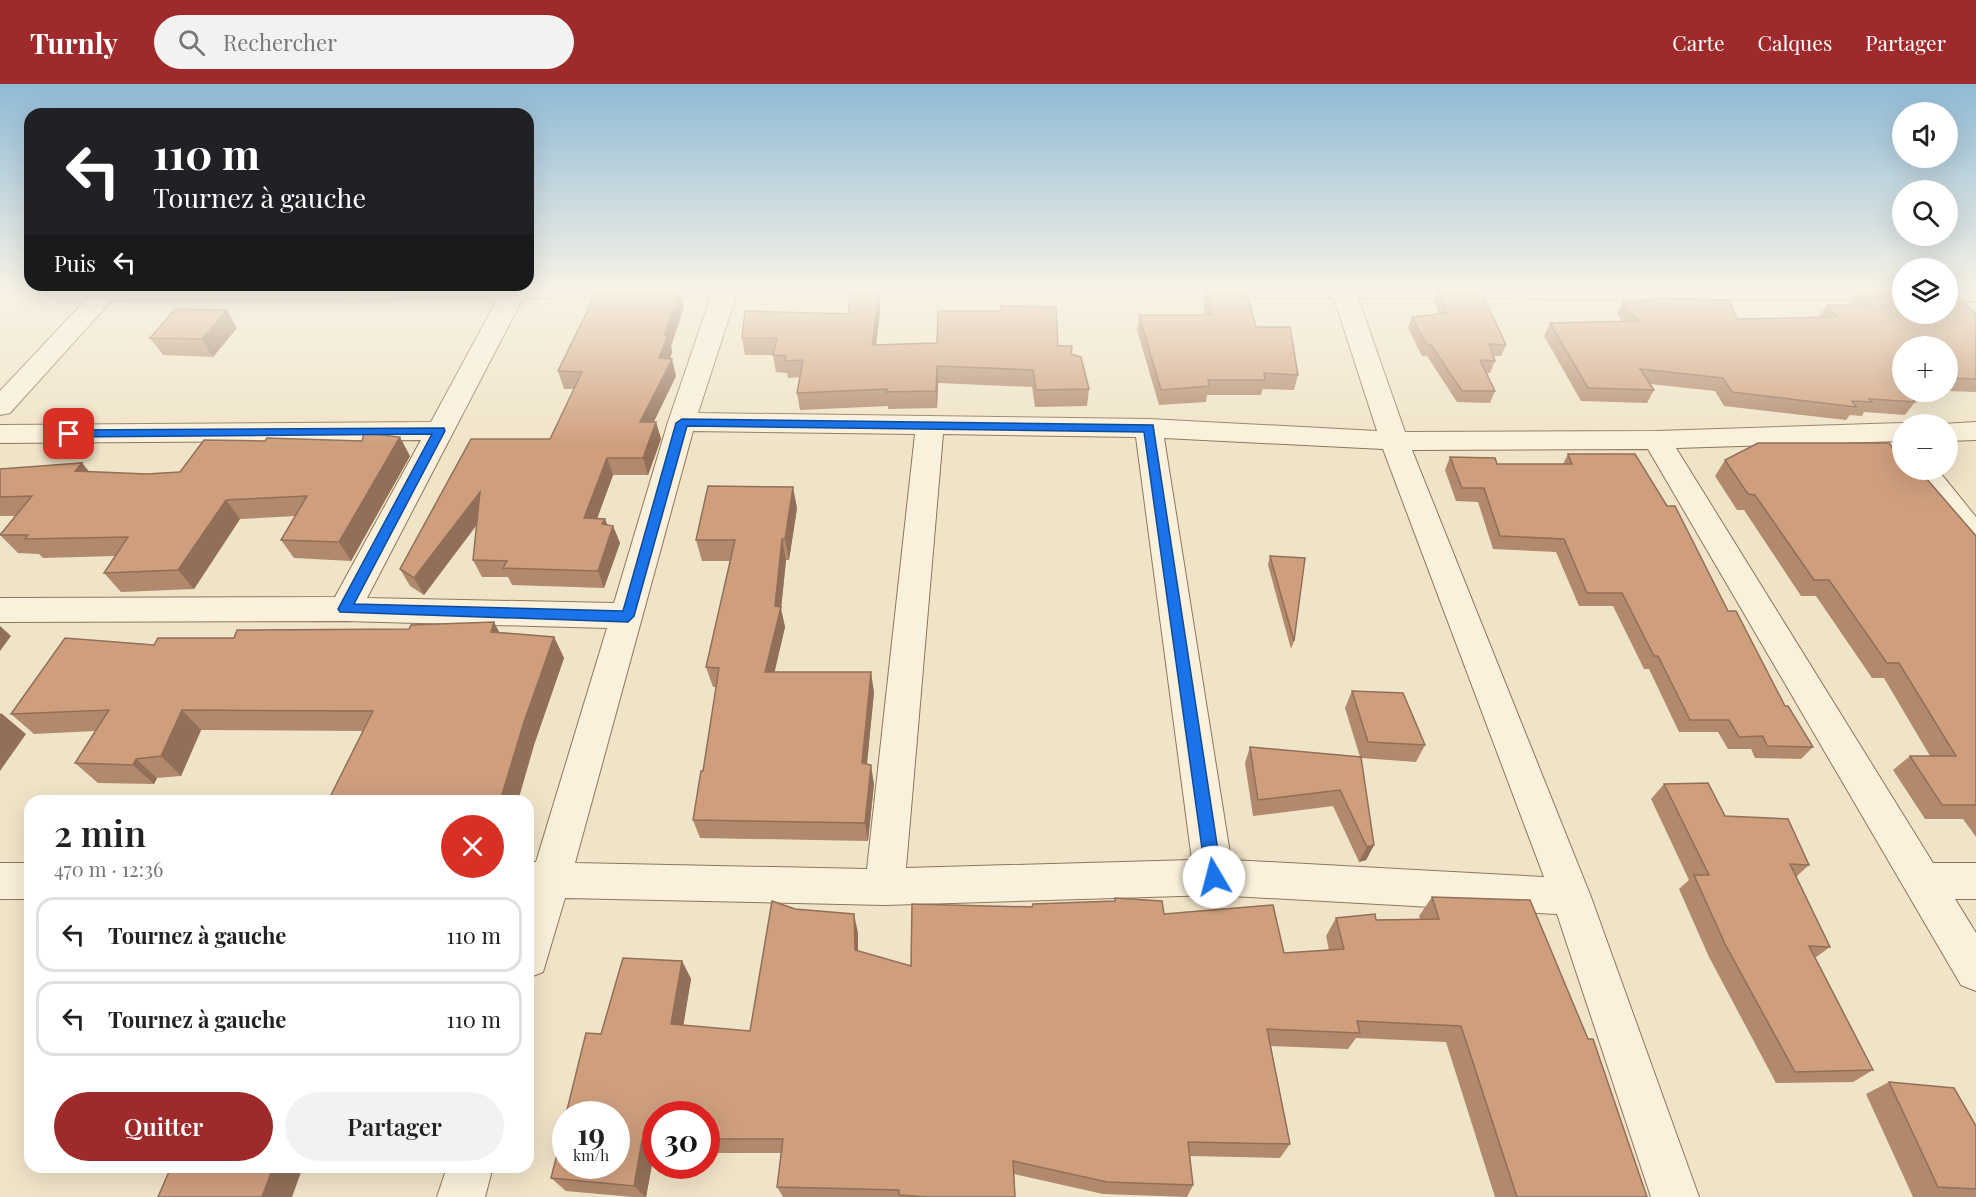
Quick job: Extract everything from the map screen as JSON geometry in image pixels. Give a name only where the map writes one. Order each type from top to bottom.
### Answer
[{"type":"street","points":[[0,408],[61,341]]},
{"type":"street","points":[[345,609],[487,341]]},
{"type":"street","points":[[534,915],[539,880],[628,616],[682,423],[709,341]]},
{"type":"street","points":[[1360,341],[1394,441],[1571,897],[1676,1197]]},
{"type":"street","points":[[682,423],[1149,428],[1394,441],[1892,436]]},
{"type":"street","points":[[885,887],[930,425]]},
{"type":"street","points":[[1149,428],[1214,877]]},
{"type":"street","points":[[0,434],[440,431]]},
{"type":"street","points":[[1958,432],[1976,431]]},
{"type":"street","points":[[1657,440],[1976,971]]},
{"type":"street","points":[[1931,480],[1976,538]]},
{"type":"street","points":[[0,610],[345,609],[628,616]]},
{"type":"street","points":[[539,880],[885,887],[1214,877],[1571,897]]},
{"type":"street","points":[[0,881],[24,881]]},
{"type":"street","points":[[1923,881],[1976,881]]},
{"type":"street","points":[[461,1197],[468,1173]]},
{"type":"building","points":[[573,341],[666,341],[659,358],[672,359],[640,422],[656,422],[643,458],[607,458],[584,518],[605,519],[602,524],[613,526],[598,571],[503,568],[507,561],[473,560],[480,492],[414,578],[400,569],[471,439],[550,439],[582,372],[558,371]]},
{"type":"building","points":[[776,341],[873,341],[872,345],[937,343],[937,341],[1058,341],[1058,346],[1072,346],[1071,354],[1081,357],[1089,389],[1036,390],[1033,370],[937,366],[936,391],[886,392],[887,389],[797,393],[803,360],[785,361],[786,356],[773,355]]},
{"type":"building","points":[[1147,341],[1292,341],[1298,375],[1264,373],[1265,380],[1208,380],[1209,386],[1161,390]]},
{"type":"building","points":[[1424,341],[1504,341],[1506,345],[1489,344],[1495,361],[1480,360],[1495,391],[1462,391],[1431,345]]},
{"type":"building","points":[[1560,341],[1892,341],[1892,400],[1852,401],[1856,407],[1732,392],[1723,378],[1640,369],[1654,390],[1588,388]]},
{"type":"building","points":[[1958,341],[1976,341],[1976,379],[1958,378]]},
{"type":"building","points":[[364,433],[400,437],[339,542],[281,540],[307,496],[226,500],[178,570],[104,573],[128,537],[25,539],[28,535],[0,535],[32,496],[0,497],[0,469],[82,463],[75,471],[147,474],[180,472],[204,440],[265,441],[267,438],[362,441]]},
{"type":"building","points":[[1758,443],[1889,443],[1892,447],[1892,480],[1928,480],[1976,536],[1976,805],[1942,805],[1910,756],[1956,756],[1899,663],[1887,663],[1829,580],[1814,580],[1755,495],[1748,494],[1725,460]]},
{"type":"building","points":[[1568,454],[1635,454],[1667,506],[1675,506],[1728,611],[1736,611],[1785,706],[1788,706],[1813,747],[1767,746],[1763,736],[1739,737],[1729,720],[1690,720],[1658,656],[1654,656],[1622,593],[1587,593],[1564,539],[1500,536],[1484,488],[1462,488],[1450,457],[1495,458],[1497,464],[1572,464]]},
{"type":"building","points":[[708,486],[793,487],[785,539],[782,539],[775,606],[781,607],[765,672],[871,672],[862,763],[871,765],[865,823],[693,820],[719,668],[706,667],[735,540],[696,540]]},
{"type":"building","points":[[1270,556],[1305,558],[1294,641]]},
{"type":"building","points":[[494,622],[491,632],[554,637],[524,722],[502,795],[331,795],[373,711],[182,710],[161,756],[136,759],[133,765],[75,763],[109,710],[11,714],[65,638],[154,645],[158,638],[234,638],[237,630],[409,629],[411,625]]},
{"type":"building","points":[[1352,691],[1403,693],[1425,745],[1368,742]]},
{"type":"building","points":[[1250,747],[1361,757],[1374,845],[1367,847],[1340,790],[1258,800]]},
{"type":"building","points":[[1708,783],[1725,816],[1788,819],[1809,865],[1790,864],[1830,947],[1809,946],[1873,1070],[1795,1072],[1725,944],[1694,875],[1709,875],[1664,784]]},
{"type":"building","points":[[1432,897],[1530,900],[1588,1039],[1593,1039],[1647,1197],[1517,1197],[1461,1026],[1357,1021],[1360,1033],[1267,1029],[1290,1144],[1188,1142],[1193,1185],[1107,1182],[1013,1161],[1015,1197],[928,1197],[899,1195],[899,1190],[777,1187],[783,1139],[720,1139],[720,1101],[642,1101],[642,1140],[634,1186],[561,1179],[630,1179],[630,1101],[569,1101],[586,1033],[601,1034],[623,958],[682,961],[671,1024],[750,1031],[772,901],[795,909],[854,914],[855,950],[911,966],[912,904],[1032,907],[1033,904],[1115,901],[1115,898],[1162,901],[1164,914],[1273,905],[1284,953],[1344,949],[1336,918],[1375,914],[1376,920],[1439,919]]},
{"type":"building","points":[[1889,1082],[1954,1088],[1976,1126],[1976,1189],[1938,1187]]},
{"type":"building","points":[[168,1173],[271,1173],[262,1197],[158,1197]]},
{"type":"route","points":[[69,434],[440,431],[345,609],[628,616],[682,423],[1149,428],[1214,877]]}]
